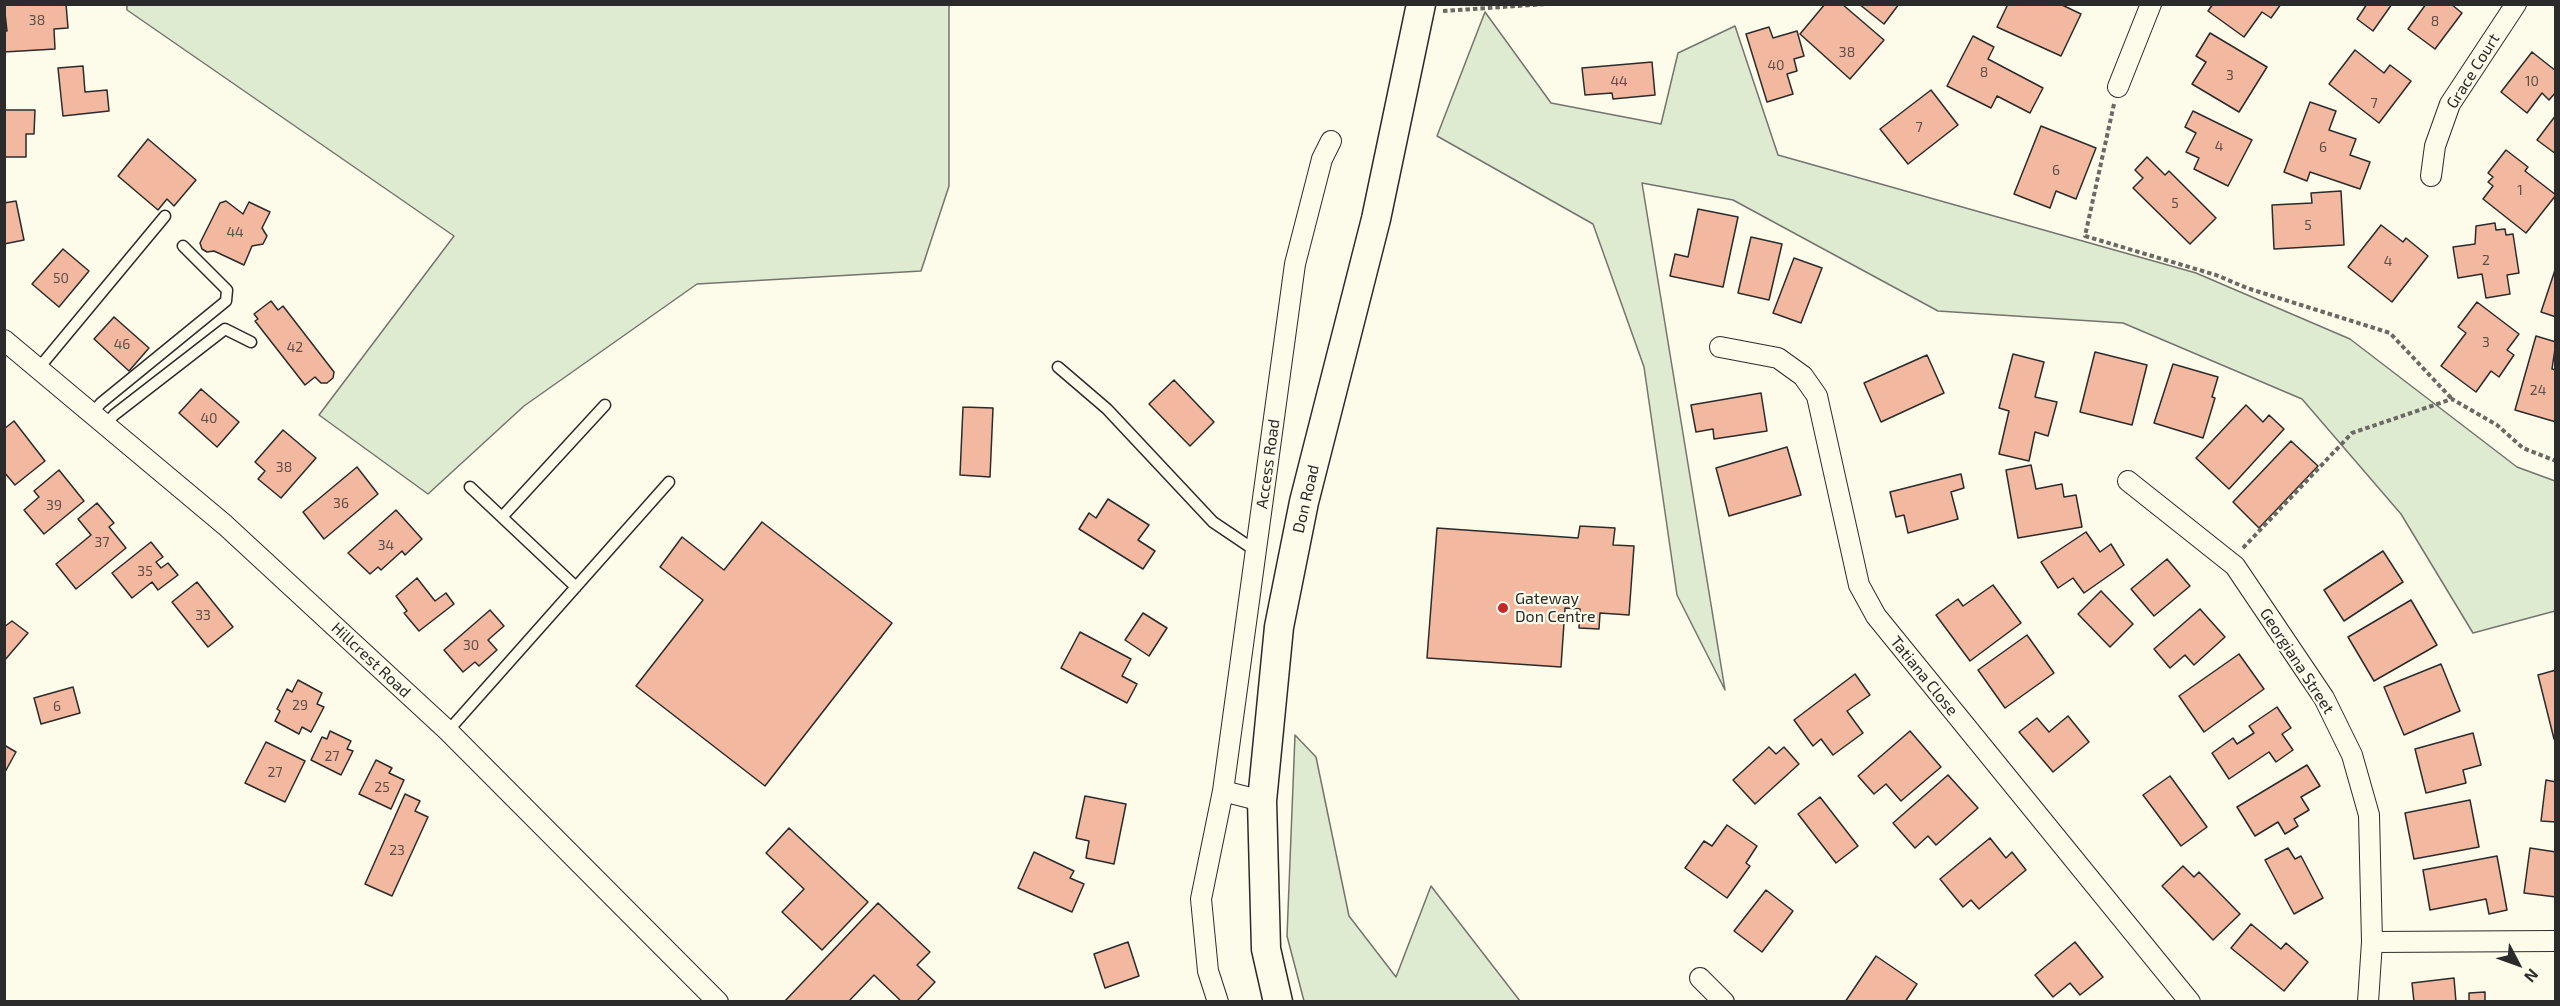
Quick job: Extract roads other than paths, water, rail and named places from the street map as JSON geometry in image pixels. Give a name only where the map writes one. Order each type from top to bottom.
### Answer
[{"type":"main road","name":"Don Road","points":[[1278,1002],[1266,949],[1262,801],[1281,616],[1304,502],[1376,219],[1420,9]]},
{"type":"street","points":[[2118,87],[2151,4]]},
{"type":"street","name":"Grace Court","points":[[2431,176],[2435,146],[2450,104],[2516,4]]},
{"type":"street","name":"Access Road","points":[[1218,1002],[1208,971],[1201,899],[1223,791],[1295,264],[1322,159],[1331,141]]},
{"type":"street","name":"Hillcrest Road","points":[[4,340],[225,525],[448,731],[718,1002]]},
{"type":"street","name":"Tatiana Close","points":[[1720,346],[1778,358],[1803,375],[1817,396],[1859,585],[1876,616],[2190,1002]]},
{"type":"street","name":"Georgiana Street","points":[[2128,481],[2230,561],[2324,698],[2352,755],[2369,815],[2372,942],[2368,1002]]},
{"type":"street","points":[[1223,791],[1262,801]]},
{"type":"street","points":[[2372,942],[2556,941]]},
{"type":"street","points":[[1700,978],[1724,1002]]},
{"type":"lane","points":[[38,369],[165,216]]},
{"type":"lane","points":[[183,246],[227,290],[226,301],[101,403],[99,419],[114,415],[225,329],[251,342]]},
{"type":"lane","points":[[1058,367],[1107,409],[1213,522],[1256,551]]},
{"type":"lane","points":[[502,517],[605,405]]},
{"type":"lane","points":[[448,731],[669,482]]},
{"type":"lane","points":[[470,487],[576,587]]},
{"type":"place","name":"Gateway Don Centre","points":[[1503,608]]}]
